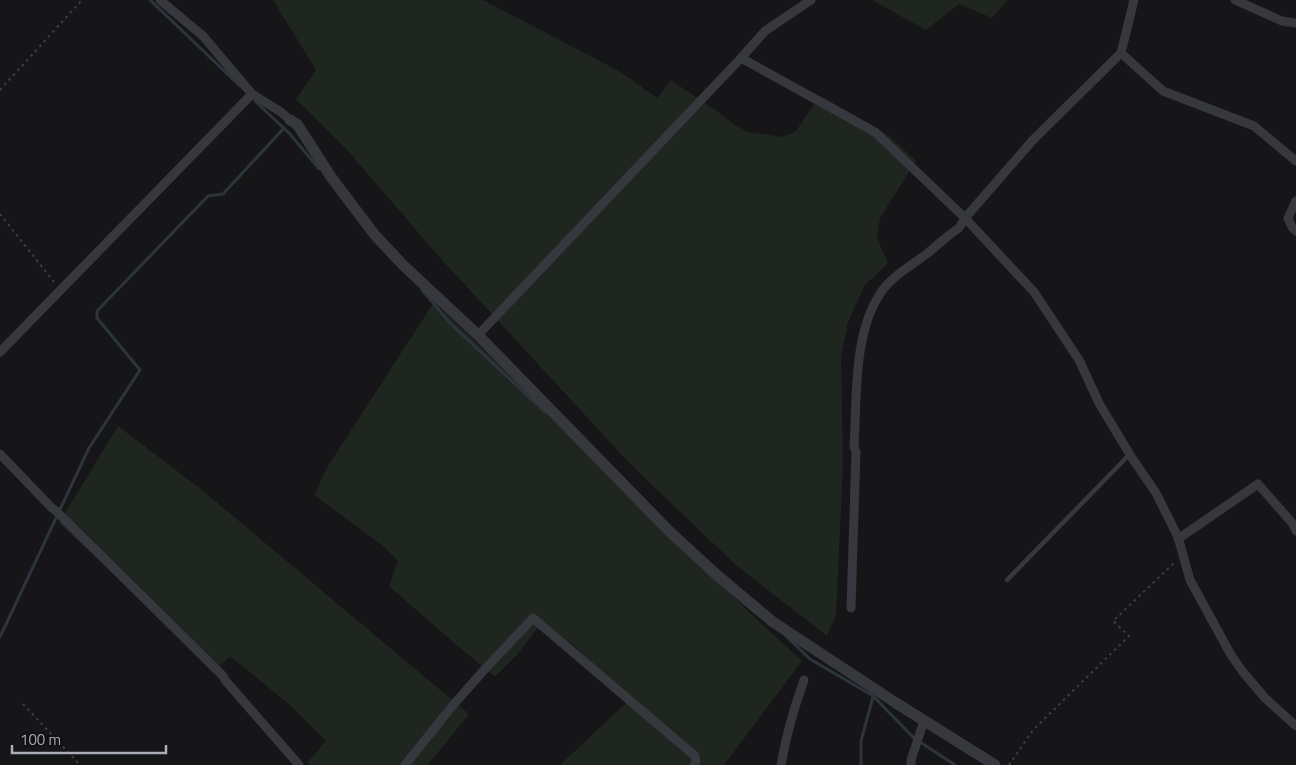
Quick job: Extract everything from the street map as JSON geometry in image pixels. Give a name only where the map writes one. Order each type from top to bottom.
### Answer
[{"type":"street","points":[[160,0],[203,36],[252,94],[297,124],[331,177],[374,234],[403,265],[478,335],[669,531],[718,576],[773,622],[995,765]]},
{"type":"street","points":[[478,335],[741,58],[764,31],[811,0]]},
{"type":"street","points":[[851,608],[856,452],[854,447],[859,359],[869,312],[880,292],[891,281],[959,228],[1033,140],[1121,53],[1134,0]]},
{"type":"street","points":[[1234,0],[1282,21],[1296,23]]},
{"type":"street","points":[[1121,53],[1163,91],[1254,126],[1296,161]]},
{"type":"street","points":[[741,58],[875,132],[966,218],[1034,292],[1079,360],[1100,405],[1156,493],[1178,539],[1190,580],[1231,656],[1265,698],[1296,726]]},
{"type":"street","points":[[0,352],[252,94]]},
{"type":"street","points":[[1296,201],[1288,218],[1296,231]]},
{"type":"street","points":[[0,454],[50,507],[223,676],[299,765]]},
{"type":"street","points":[[1178,539],[1258,484],[1293,524],[1296,531]]},
{"type":"street","points":[[405,765],[454,704],[533,618],[695,756],[694,765]]},
{"type":"street","points":[[781,765],[794,709],[804,680]]},
{"type":"street","points":[[911,765],[924,721]]},
{"type":"lane","points":[[1006,580],[1130,454]]},
{"type":"path","points":[[0,90],[82,0]]},
{"type":"path","points":[[0,214],[60,290]]},
{"type":"path","points":[[1009,765],[1033,730],[1129,636],[1113,621],[1183,555]]},
{"type":"path","points":[[24,704],[80,765]]},
{"type":"shaded area","points":[[273,0],[483,0],[619,71],[657,98],[671,80],[748,132],[783,137],[796,131],[815,103],[824,98],[889,136],[916,161],[880,218],[877,238],[888,263],[865,285],[848,322],[841,357],[843,464],[836,615],[827,636],[737,566],[633,467],[443,261],[347,150],[296,99],[316,70]]},
{"type":"shaded area","points":[[872,0],[1008,0],[992,18],[959,4],[926,30]]},
{"type":"shaded area","points":[[434,302],[516,380],[748,611],[802,661],[724,765],[560,765],[629,700],[578,649],[542,622],[517,655],[495,677],[389,586],[398,561],[382,545],[314,495],[328,466]]},
{"type":"shaded area","points":[[118,426],[202,490],[469,714],[428,765],[310,765],[307,763],[326,741],[291,706],[230,656],[213,673],[136,595],[59,523]]},
{"type":"waterway","points":[[150,0],[240,86]]},
{"type":"waterway","points":[[255,101],[290,134],[319,169]]},
{"type":"waterway","points":[[0,637],[89,448],[140,370],[97,318],[97,311],[208,196],[223,194],[284,128]]},
{"type":"waterway","points":[[422,290],[450,323],[545,412]]},
{"type":"waterway","points":[[786,636],[810,659],[873,696],[914,738],[955,765]]},
{"type":"waterway","points":[[861,765],[861,741],[873,697]]}]
